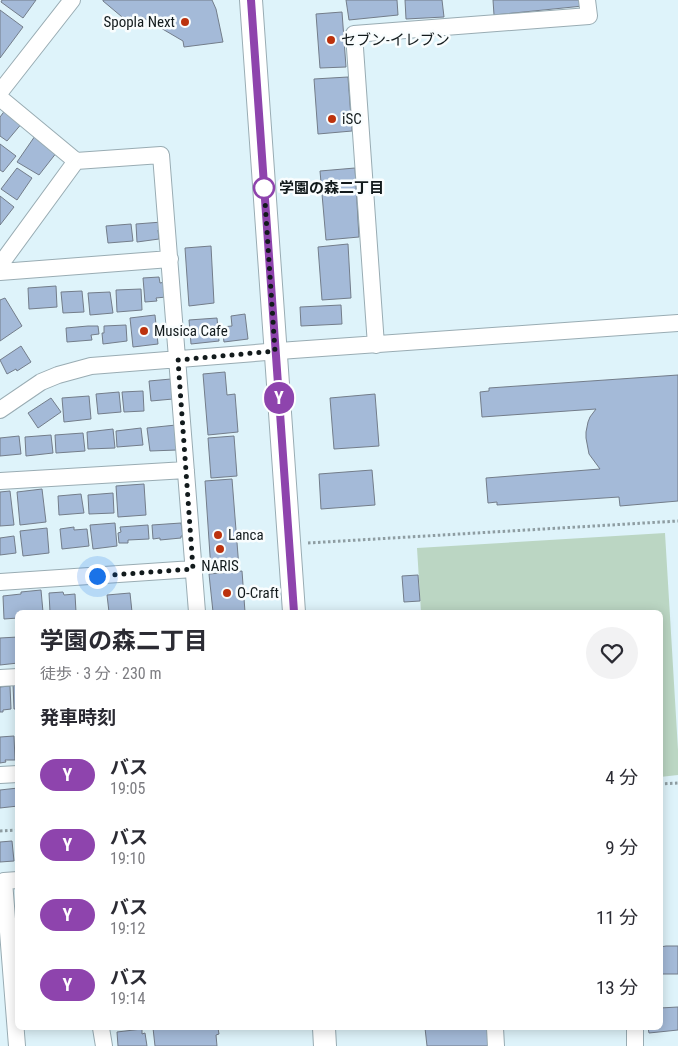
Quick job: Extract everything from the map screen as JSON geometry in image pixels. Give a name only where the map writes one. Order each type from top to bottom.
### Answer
[{"type":"street","points":[[0,92],[72,0]]},
{"type":"street","points":[[251,0],[294,610]]},
{"type":"street","points":[[376,345],[354,34],[588,16],[587,0]]},
{"type":"street","points":[[0,98],[76,161],[161,155],[197,610]]},
{"type":"street","points":[[0,265],[76,161]]},
{"type":"street","points":[[0,272],[170,259]]},
{"type":"street","points":[[0,410],[41,382],[91,366],[275,351],[678,323]]},
{"type":"street","points":[[0,481],[186,470]]},
{"type":"street","points":[[0,582],[193,569]]},
{"type":"street","points":[[0,678],[15,677]]},
{"type":"street","points":[[0,775],[15,774]]},
{"type":"street","points":[[15,880],[4,881],[5,958],[17,1046]]},
{"type":"street","points":[[101,1030],[104,1046]]},
{"type":"street","points":[[324,1030],[326,1046]]},
{"type":"street","points":[[495,1030],[496,1046]]},
{"type":"street","points":[[635,1046],[636,1030]]},
{"type":"path","points":[[305,543],[678,521]]},
{"type":"path","points":[[663,784],[678,782]]},
{"type":"path","points":[[0,831],[15,830]]},
{"type":"green space","points":[[665,533],[678,775],[663,777],[663,610],[421,610],[417,548]]},
{"type":"building","points":[[2,0],[36,0],[23,18],[1,2]]},
{"type":"building","name":"Spopla Next","points":[[103,0],[212,0],[216,9],[223,42],[184,47],[183,41],[142,17],[134,27]]},
{"type":"building","points":[[346,0],[397,0],[398,15],[349,20]]},
{"type":"building","points":[[405,0],[442,0],[444,17],[406,19]]},
{"type":"building","points":[[493,0],[582,0],[583,6],[494,15]]},
{"type":"building","points":[[0,10],[23,27],[0,58]]},
{"type":"building","name":"セブン-イレブン","points":[[342,12],[346,67],[320,68],[316,14]]},
{"type":"building","points":[[348,77],[352,131],[318,134],[314,79]]},
{"type":"building","points":[[6,109],[23,122],[7,141],[0,136],[0,117]]},
{"type":"building","points":[[35,136],[57,152],[39,175],[17,162]]},
{"type":"building","points":[[0,144],[16,156],[3,172],[0,170]]},
{"type":"building","points":[[17,168],[32,178],[17,200],[1,189]]},
{"type":"building","points":[[355,168],[359,237],[326,240],[320,171]]},
{"type":"building","points":[[0,196],[14,207],[0,225]]},
{"type":"building","points":[[162,222],[163,230],[158,230],[159,239],[137,242],[136,224]]},
{"type":"building","points":[[131,224],[133,241],[108,243],[106,226]]},
{"type":"building","points":[[348,244],[351,298],[322,300],[318,247]]},
{"type":"building","points":[[211,246],[214,303],[189,306],[185,248]]},
{"type":"building","points":[[159,277],[160,283],[165,282],[166,297],[156,298],[157,301],[145,302],[143,278]]},
{"type":"building","points":[[56,286],[57,307],[29,309],[28,288]]},
{"type":"building","points":[[141,289],[142,310],[117,312],[116,290]]},
{"type":"building","points":[[82,291],[84,312],[63,313],[61,292]]},
{"type":"building","points":[[110,292],[113,313],[90,315],[88,293]]},
{"type":"building","points":[[5,298],[22,326],[0,341],[0,300]]},
{"type":"building","points":[[341,305],[342,324],[301,326],[300,307]]},
{"type":"building","points":[[245,314],[248,339],[224,342],[222,327],[232,326],[231,316]]},
{"type":"building","name":"Musica Cafe","points":[[155,315],[158,344],[133,347],[130,318]]},
{"type":"building","points":[[217,318],[219,341],[191,344],[189,320]]},
{"type":"building","points":[[126,325],[127,341],[103,344],[102,333],[104,333],[104,326]]},
{"type":"building","points":[[98,326],[99,334],[91,335],[92,340],[67,342],[66,328]]},
{"type":"building","points":[[21,346],[31,362],[17,371],[16,369],[7,374],[0,360]]},
{"type":"building","points":[[225,372],[227,395],[235,394],[238,432],[208,435],[203,374]]},
{"type":"building","points":[[678,375],[678,501],[620,506],[619,497],[497,505],[497,502],[488,503],[486,478],[600,469],[589,454],[586,438],[588,422],[596,409],[482,417],[480,392],[489,391],[489,388]]},
{"type":"building","points":[[171,379],[173,399],[151,401],[149,381]]},
{"type":"building","points":[[143,391],[144,411],[124,412],[122,392]]},
{"type":"building","points":[[119,392],[121,412],[98,414],[96,394]]},
{"type":"building","points":[[375,394],[379,446],[334,449],[330,398]]},
{"type":"building","points":[[89,396],[91,419],[64,422],[62,398]]},
{"type":"building","points":[[51,398],[61,412],[38,428],[28,413]]},
{"type":"building","points":[[176,425],[177,450],[150,451],[147,428]]},
{"type":"building","points":[[141,428],[143,445],[117,447],[116,431]]},
{"type":"building","points":[[113,429],[115,448],[88,449],[87,432]]},
{"type":"building","points":[[83,433],[85,451],[56,453],[55,435]]},
{"type":"building","points":[[51,435],[53,453],[26,456],[25,437]]},
{"type":"building","points":[[19,436],[21,454],[0,456],[0,438]]},
{"type":"building","points":[[234,436],[237,476],[211,478],[208,438]]},
{"type":"building","points":[[372,470],[375,505],[321,509],[319,474]]},
{"type":"building","points":[[232,479],[239,568],[211,570],[205,481]]},
{"type":"building","points":[[144,484],[146,515],[118,517],[116,486]]},
{"type":"building","points":[[42,489],[46,522],[20,525],[17,492]]},
{"type":"building","points":[[10,491],[14,525],[0,526],[0,492]]},
{"type":"building","points":[[113,493],[114,513],[89,514],[88,495]]},
{"type":"building","points":[[81,494],[84,513],[59,515],[58,496]]},
{"type":"building","points":[[115,523],[117,546],[93,549],[90,525]]},
{"type":"building","points":[[181,523],[183,536],[181,538],[153,539],[152,525]]},
{"type":"building","points":[[148,525],[149,539],[128,540],[128,543],[119,543],[118,533],[121,532],[120,527]]},
{"type":"building","points":[[74,527],[74,530],[87,529],[89,546],[62,549],[60,529]]},
{"type":"building","points":[[47,528],[49,553],[23,556],[20,531]]},
{"type":"building","points":[[14,536],[16,553],[0,555],[0,538]]},
{"type":"building","name":"O-Craft","points":[[242,571],[245,610],[213,610],[209,574]]},
{"type":"building","points":[[418,575],[420,601],[404,602],[402,576]]},
{"type":"building","points":[[41,590],[43,610],[15,610],[15,618],[4,619],[3,596],[21,594],[21,592]]},
{"type":"building","points":[[63,592],[64,595],[75,594],[76,610],[50,610],[49,593]]},
{"type":"building","points":[[130,593],[132,610],[109,610],[107,595]]},
{"type":"building","points":[[15,637],[15,663],[0,665],[0,638]]},
{"type":"building","points":[[13,684],[15,684],[15,709]]},
{"type":"building","points":[[10,686],[11,709],[0,712],[0,687]]},
{"type":"building","points":[[14,736],[15,760],[5,760],[6,762],[0,763],[0,737]]},
{"type":"building","points":[[15,788],[15,806],[0,808],[0,790]]},
{"type":"building","points":[[12,841],[14,861],[0,862],[0,842]]},
{"type":"building","points":[[663,946],[678,946],[678,974],[663,974]]},
{"type":"building","points":[[678,1007],[678,1030],[649,1033],[648,1030],[663,1030],[663,1008]]},
{"type":"building","points":[[142,1030],[142,1034],[145,1033],[147,1046],[118,1046],[117,1032]]},
{"type":"building","points":[[153,1030],[218,1030],[219,1034],[216,1035],[217,1046],[155,1046]]},
{"type":"building","points":[[425,1030],[490,1030],[491,1046],[427,1046]]},
{"type":"bus line","name":"Y","points":[[251,0],[294,610]]},
{"type":"place","name":"Spopla Next","points":[[185,22]]},
{"type":"place","name":"セブン-イレブン","points":[[331,40]]},
{"type":"place","name":"iSC","points":[[332,119]]},
{"type":"place","name":"学園の森二丁目","points":[[264,188]]},
{"type":"place","name":"Musica Cafe","points":[[144,331]]},
{"type":"place","name":"Lanca","points":[[218,535]]},
{"type":"place","name":"NARIS","points":[[220,549]]},
{"type":"place","name":"O-Craft","points":[[227,593]]},
{"type":"route","points":[[97,576],[193,569],[178,360],[275,351],[264,186],[264,188]]}]
